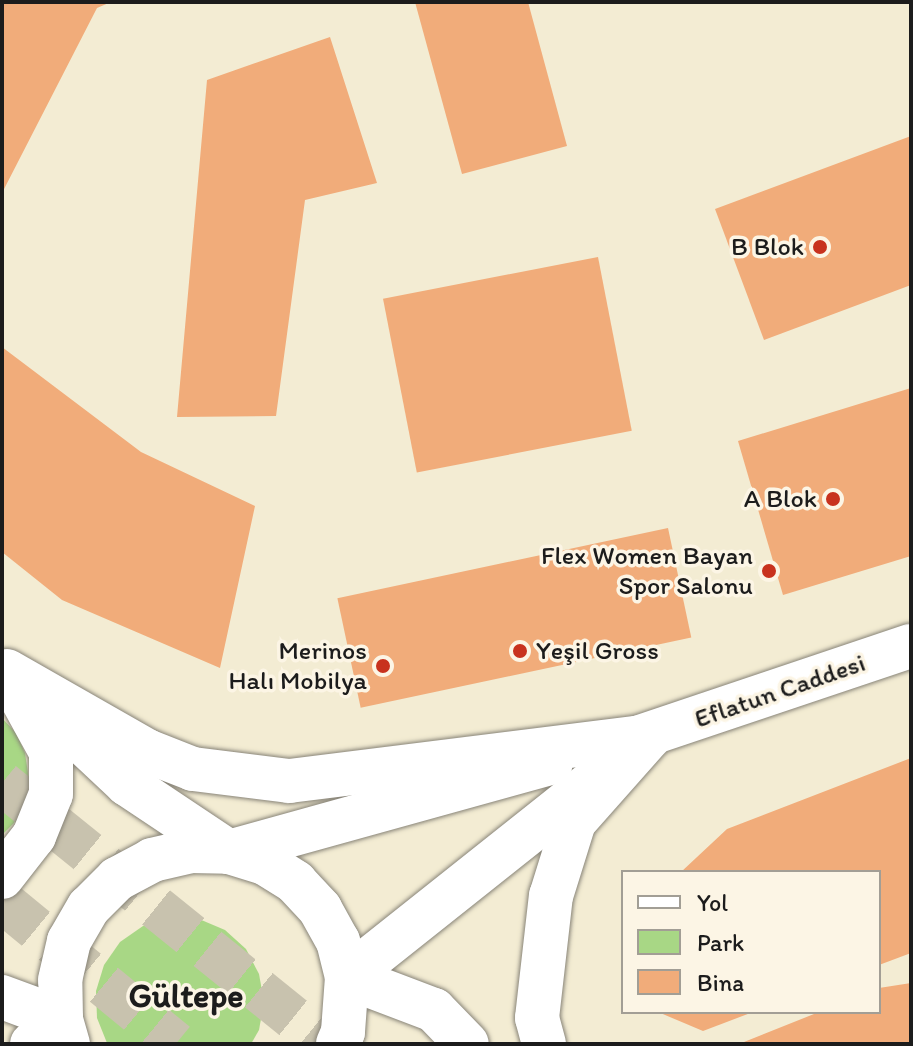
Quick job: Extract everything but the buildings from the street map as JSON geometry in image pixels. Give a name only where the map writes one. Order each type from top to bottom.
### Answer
[{"type":"main road","name":"Eflatun Caddesi","points":[[650,736],[911,646]]},
{"type":"main road","points":[[4,669],[147,751],[181,765],[289,781],[650,736]]},
{"type":"main road","points":[[4,669],[127,784],[229,852],[650,736]]},
{"type":"main road","points":[[2,877],[34,836],[51,794],[51,752],[4,669]]},
{"type":"main road","points":[[347,977],[650,736]]},
{"type":"main road","points":[[544,1044],[537,1018],[551,896],[574,822],[650,736]]},
{"type":"main road","points":[[54,1036],[60,980],[69,941],[89,907],[117,879],[152,860],[190,851],[229,852],[265,863],[303,891],[320,909],[338,941],[347,977],[343,1032],[338,1044]]},
{"type":"main road","points":[[347,977],[434,1010],[467,1044]]},
{"type":"main road","points":[[2,997],[54,1036]]},
{"type":"green space","points":[[2,718],[16,733],[25,753],[30,786],[14,823],[2,835]]},
{"type":"green space","points":[[171,918],[199,919],[225,930],[246,949],[259,974],[264,1002],[259,1030],[251,1044],[107,1043],[97,1018],[96,991],[104,965],[120,942],[143,926]]},
{"type":"tunnel","points":[[2,783],[325,1044]]},
{"type":"tunnel","points":[[2,901],[176,1044]]},
{"type":"place","name":"B Blok","points":[[820,247]]},
{"type":"place","name":"A Blok","points":[[833,499]]},
{"type":"place","name":"Flex Women Bayan Spor Salonu","points":[[769,571]]},
{"type":"place","name":"Yeşil Gross","points":[[520,651]]},
{"type":"place","name":"Merinos Halı Mobilya","points":[[383,666]]},
{"type":"district","name":"Gültepe","points":[[186,996]]}]
